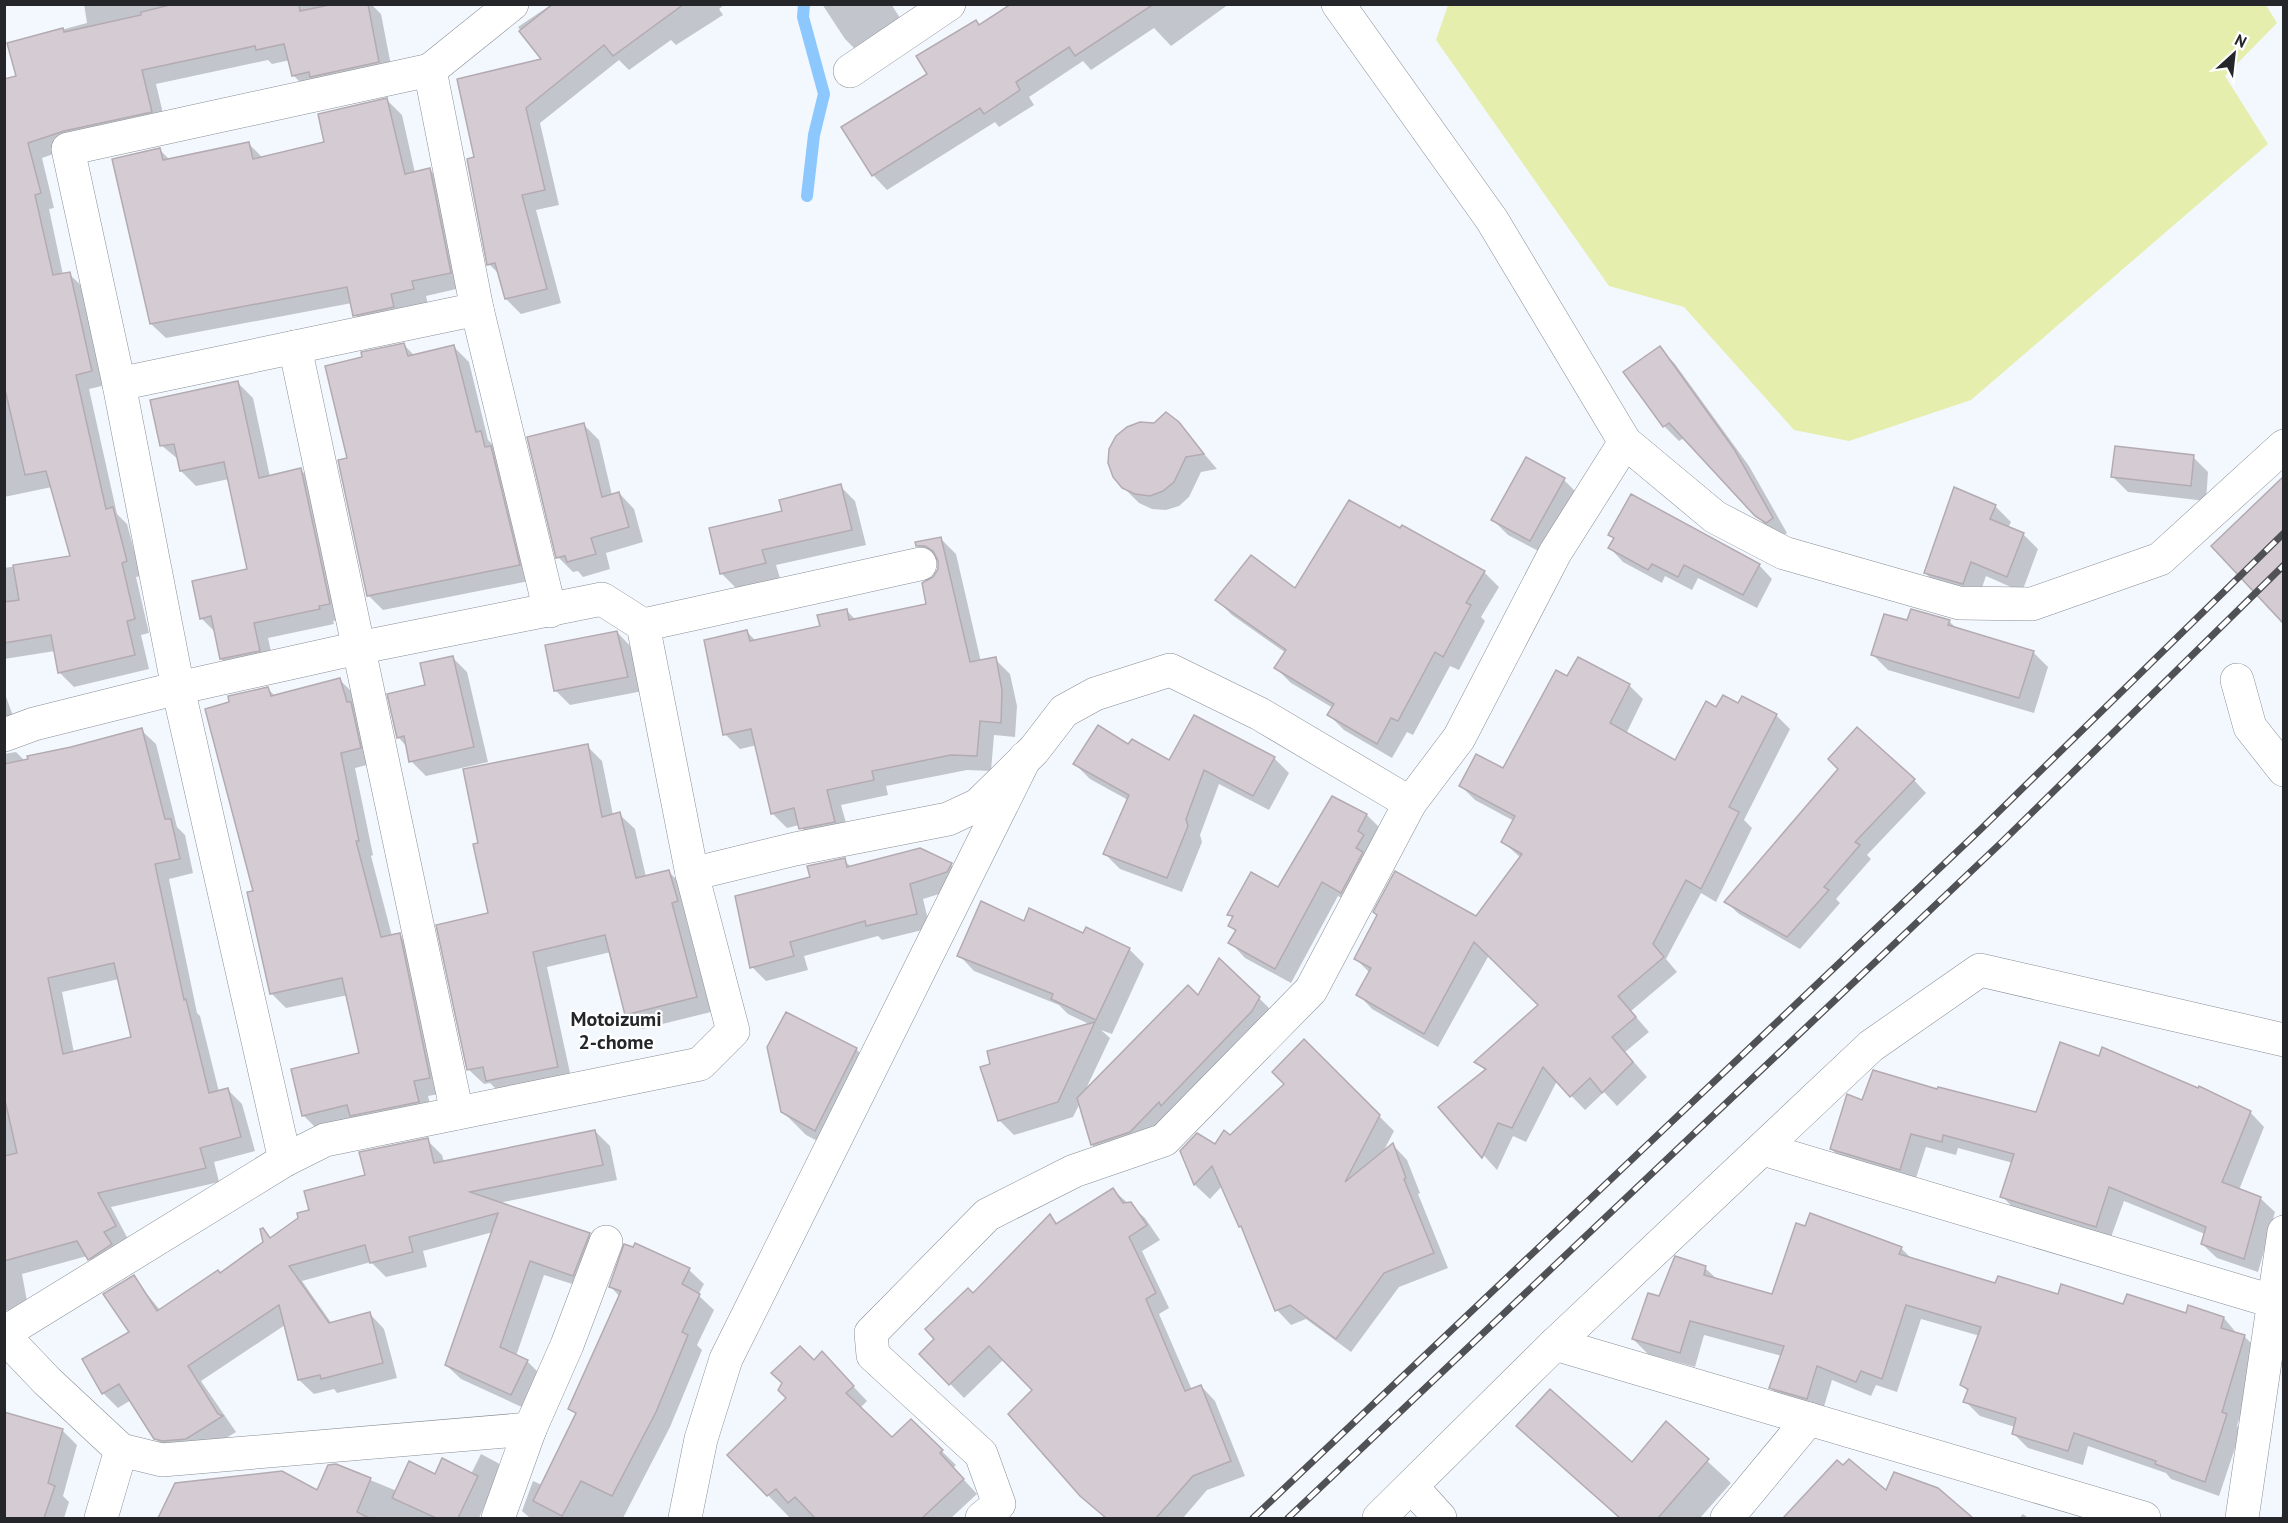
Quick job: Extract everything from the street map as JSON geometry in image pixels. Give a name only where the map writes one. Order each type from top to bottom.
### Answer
[{"type":"street","points":[[285,1160],[178,688],[119,384],[68,149],[430,69],[512,4]]},
{"type":"street","points":[[850,71],[949,4]]},
{"type":"street","points":[[1338,4],[1492,220],[1625,442],[1715,517],[1784,553],[1959,603],[2032,604],[2160,559],[2283,446]]},
{"type":"street","points":[[430,69],[477,309],[550,611]]},
{"type":"street","points":[[119,384],[477,309]]},
{"type":"street","points":[[295,347],[457,1113]]},
{"type":"street","points":[[982,1518],[999,1504],[981,1454],[873,1355],[871,1333],[987,1215],[1074,1171],[1164,1140],[1311,990],[1410,803],[1459,738],[1555,553],[1625,442]]},
{"type":"street","points":[[643,625],[920,564]]},
{"type":"street","points":[[4,735],[34,724],[178,688],[358,648],[550,611],[602,598],[643,625],[692,874],[733,1031],[700,1064],[325,1140],[285,1160],[4,1334],[47,1381],[121,1450],[162,1460],[530,1429]]},
{"type":"street","points":[[692,874],[795,849],[948,819],[978,805],[1025,758],[1064,711],[1095,694],[1170,670],[1260,714],[1410,803]]},
{"type":"street","points":[[2237,680],[2250,727],[2283,770]]},
{"type":"street","points":[[685,1518],[701,1439],[726,1359],[1025,758]]},
{"type":"street","points":[[1379,1518],[1555,1344],[1871,1046],[1980,970],[2283,1040]]},
{"type":"street","points":[[1763,1149],[2275,1302]]},
{"type":"street","points":[[2242,1518],[2275,1302],[2283,1232]]},
{"type":"street","points":[[498,1518],[530,1429],[567,1345],[606,1242]]},
{"type":"street","points":[[1555,1344],[1809,1419],[2105,1513],[2144,1518]]},
{"type":"street","points":[[1727,1518],[1809,1419]]},
{"type":"street","points":[[101,1518],[121,1450]]},
{"type":"street","points":[[1412,1487],[1440,1518]]},
{"type":"green space","points":[[1448,5],[2266,5],[2277,23],[2225,76],[2268,144],[1971,400],[1849,441],[1794,430],[1684,307],[1609,286],[1436,40]]},
{"type":"building","points":[[174,4],[299,4],[300,11],[334,4],[368,4],[379,62],[310,77],[309,72],[292,76],[284,44],[256,50],[255,46],[142,70],[152,112],[64,131],[28,143],[41,193],[35,195],[53,275],[70,272],[92,371],[76,375],[106,509],[113,507],[127,561],[122,563],[135,619],[127,621],[135,655],[58,673],[51,635],[4,643],[4,602],[19,600],[13,565],[70,556],[46,471],[25,475],[4,385],[4,79],[16,76],[7,43],[63,28],[64,32],[141,15],[141,12]]},
{"type":"building","points":[[553,4],[684,4],[613,56],[604,45],[526,108],[545,190],[522,195],[547,289],[505,299],[495,263],[487,265],[467,159],[474,157],[457,79],[541,59],[519,31]]},
{"type":"building","points":[[1011,4],[1154,4],[1075,56],[1069,47],[1016,82],[1020,90],[984,114],[980,108],[872,176],[841,127],[927,74],[916,56],[976,20],[979,25]]},
{"type":"building","points":[[387,98],[405,174],[430,168],[451,273],[412,281],[414,289],[391,294],[394,307],[353,316],[347,287],[150,324],[112,159],[160,148],[163,160],[249,142],[253,159],[324,142],[318,114]]},
{"type":"building","points":[[404,343],[408,356],[454,345],[476,432],[481,431],[485,447],[491,446],[520,565],[367,596],[338,460],[347,458],[325,366],[362,357],[361,352]]},
{"type":"building","points":[[1660,346],[1734,449],[1773,518],[1766,523],[1755,516],[1669,423],[1663,427],[1623,372]]},
{"type":"building","points":[[238,381],[259,478],[301,468],[330,604],[319,606],[320,609],[254,623],[260,651],[220,659],[211,616],[200,619],[192,581],[247,569],[224,462],[180,471],[174,444],[160,446],[150,400]]},
{"type":"building","points":[[1166,412],[1179,422],[1204,454],[1186,457],[1174,482],[1163,491],[1150,496],[1135,494],[1122,488],[1113,477],[1108,463],[1109,449],[1116,436],[1127,427],[1140,422],[1154,423]]},
{"type":"building","points":[[584,423],[602,497],[619,492],[629,527],[591,538],[596,554],[567,562],[565,556],[556,558],[527,437]]},
{"type":"building","points":[[2115,446],[2194,455],[2191,486],[2111,477]]},
{"type":"building","points":[[1526,457],[1565,478],[1530,541],[1491,520]]},
{"type":"building","points":[[2283,477],[2283,623],[2211,546]]},
{"type":"building","points":[[841,484],[852,530],[762,550],[766,563],[720,574],[709,528],[782,511],[779,500]]},
{"type":"building","points":[[1954,487],[1996,505],[1990,519],[2024,533],[2007,577],[1971,562],[1963,584],[1924,573]]},
{"type":"building","points":[[1631,494],[1760,564],[1743,595],[1684,565],[1678,577],[1652,564],[1648,570],[1608,548],[1614,538],[1608,535]]},
{"type":"building","points":[[1349,500],[1400,528],[1402,525],[1485,571],[1466,603],[1471,605],[1443,657],[1435,652],[1398,721],[1391,718],[1377,744],[1327,715],[1334,704],[1274,668],[1286,650],[1215,600],[1251,555],[1295,588]]},
{"type":"building","points":[[941,537],[970,662],[996,657],[1002,690],[1001,723],[980,721],[977,756],[951,755],[872,771],[874,780],[827,790],[835,822],[799,829],[794,808],[771,814],[751,729],[723,735],[704,640],[747,630],[750,641],[820,626],[817,615],[847,609],[849,620],[926,604],[922,583],[933,577],[938,569],[938,561],[933,551],[925,546],[916,546],[915,542]]},
{"type":"building","points":[[1911,609],[1950,620],[1948,625],[2034,651],[2019,698],[1871,655],[1884,614],[1907,620]]},
{"type":"building","points":[[617,631],[628,677],[554,691],[545,645]]},
{"type":"building","points":[[453,656],[474,747],[409,762],[404,736],[397,738],[387,694],[425,685],[420,663]]},
{"type":"building","points":[[1578,657],[1630,684],[1610,723],[1675,760],[1706,701],[1716,707],[1723,695],[1738,703],[1742,696],[1777,714],[1729,807],[1739,812],[1701,889],[1686,880],[1653,944],[1664,957],[1618,996],[1636,1017],[1612,1037],[1633,1062],[1602,1093],[1590,1078],[1570,1097],[1543,1067],[1512,1128],[1498,1123],[1482,1158],[1438,1107],[1486,1069],[1474,1062],[1538,1005],[1474,942],[1424,1034],[1356,995],[1371,968],[1354,959],[1377,915],[1373,912],[1395,871],[1476,916],[1522,854],[1501,842],[1515,816],[1459,786],[1476,754],[1503,768],[1556,670],[1567,676]]},
{"type":"building","points":[[340,678],[347,702],[351,702],[361,748],[341,753],[359,841],[356,841],[381,937],[400,933],[430,1078],[414,1081],[419,1102],[350,1116],[347,1105],[302,1116],[291,1069],[359,1053],[342,978],[270,994],[247,892],[253,891],[205,709],[229,702],[228,696],[268,687],[271,696]]},
{"type":"building","points":[[1194,715],[1275,757],[1253,796],[1204,770],[1186,819],[1188,826],[1167,878],[1103,854],[1129,795],[1073,764],[1098,725],[1128,744],[1132,739],[1169,760]]},
{"type":"building","points":[[1857,727],[1915,779],[1855,842],[1860,845],[1824,887],[1829,890],[1787,937],[1724,902],[1838,769],[1828,759]]},
{"type":"building","points":[[142,728],[165,819],[171,819],[180,859],[155,864],[184,1000],[186,999],[209,1093],[228,1088],[241,1137],[200,1148],[206,1168],[98,1193],[116,1226],[104,1232],[112,1244],[88,1260],[77,1241],[4,1261],[4,1156],[17,1153],[4,1096],[4,764],[28,759],[27,756]],"holes":[[[114,963],[131,1037],[63,1054],[48,978]]]},
{"type":"building","points":[[588,744],[602,817],[620,812],[636,878],[669,870],[678,901],[672,903],[697,997],[625,1015],[605,935],[533,952],[558,1067],[486,1081],[483,1067],[467,1070],[436,925],[488,913],[473,844],[478,843],[463,769]]},
{"type":"building","points":[[1332,796],[1367,814],[1358,831],[1364,835],[1356,848],[1363,852],[1341,893],[1322,882],[1275,969],[1228,943],[1236,930],[1228,926],[1233,916],[1227,915],[1251,872],[1278,887]]},
{"type":"building","points":[[920,848],[952,863],[947,872],[910,884],[917,914],[866,926],[865,921],[790,942],[794,956],[750,968],[735,896],[810,877],[807,866],[845,858],[847,867]]},
{"type":"building","points":[[981,901],[1024,921],[1029,908],[1083,933],[1086,927],[1130,948],[1096,1020],[1051,999],[1053,994],[957,956]]},
{"type":"building","points":[[1219,958],[1260,997],[1252,1011],[1161,1106],[1159,1102],[1130,1132],[1091,1145],[1077,1098],[1188,985],[1198,995]]},
{"type":"building","points":[[786,1012],[857,1048],[815,1131],[781,1112],[767,1047]]},
{"type":"building","points":[[1095,1022],[1058,1102],[998,1121],[980,1067],[990,1064],[987,1051]]},
{"type":"building","points":[[1304,1039],[1380,1115],[1345,1182],[1393,1143],[1406,1178],[1404,1179],[1434,1253],[1384,1273],[1336,1339],[1290,1305],[1275,1311],[1241,1226],[1239,1227],[1212,1166],[1194,1185],[1180,1151],[1197,1133],[1215,1144],[1224,1130],[1230,1135],[1284,1084],[1272,1072]]},
{"type":"building","points":[[2060,1042],[2099,1056],[2102,1047],[2198,1088],[2199,1086],[2251,1111],[2222,1182],[2261,1197],[2244,1259],[2201,1244],[2206,1227],[2109,1187],[2096,1227],[2000,1197],[2014,1154],[1943,1135],[1942,1142],[1911,1134],[1900,1170],[1830,1149],[1847,1094],[1862,1100],[1873,1070],[1937,1089],[1938,1087],[2036,1112]]},
{"type":"building","points":[[595,1130],[603,1165],[470,1192],[590,1233],[573,1276],[530,1261],[500,1347],[528,1360],[511,1395],[445,1365],[498,1213],[409,1237],[413,1252],[370,1263],[365,1245],[289,1266],[329,1323],[370,1312],[383,1363],[321,1379],[320,1375],[298,1380],[279,1305],[188,1366],[218,1414],[223,1416],[186,1439],[163,1441],[154,1439],[119,1384],[102,1394],[82,1359],[129,1332],[103,1294],[134,1275],[157,1311],[218,1270],[220,1273],[263,1242],[260,1229],[263,1228],[270,1238],[298,1218],[297,1213],[309,1210],[304,1191],[365,1175],[359,1152],[428,1138],[434,1163]]},
{"type":"building","points":[[1113,1188],[1123,1203],[1131,1202],[1147,1225],[1129,1237],[1156,1293],[1146,1299],[1185,1391],[1201,1385],[1231,1461],[1193,1476],[1156,1518],[1106,1518],[1080,1496],[1008,1414],[1032,1390],[989,1346],[949,1385],[919,1354],[934,1339],[925,1329],[968,1288],[973,1293],[1050,1214],[1056,1224]]},
{"type":"building","points":[[1810,1213],[1902,1247],[1899,1254],[1995,1283],[1998,1276],[2058,1294],[2061,1284],[2123,1304],[2127,1294],[2186,1313],[2188,1305],[2224,1317],[2221,1328],[2245,1335],[2222,1412],[2227,1414],[2205,1482],[2155,1464],[2156,1461],[2074,1433],[2068,1451],[2012,1434],[2016,1418],[1963,1402],[1968,1389],[1960,1385],[1981,1327],[1906,1305],[1882,1379],[1861,1371],[1856,1382],[1817,1366],[1807,1399],[1769,1388],[1784,1346],[1690,1321],[1680,1353],[1632,1339],[1648,1293],[1659,1296],[1675,1256],[1706,1266],[1704,1275],[1772,1294],[1796,1223],[1805,1226]]},
{"type":"building","points":[[635,1243],[690,1268],[682,1284],[700,1294],[682,1332],[688,1335],[656,1412],[612,1496],[581,1481],[562,1516],[533,1501],[576,1413],[568,1409],[621,1291],[609,1287],[624,1244],[633,1247]]},
{"type":"building","points":[[800,1346],[814,1360],[822,1351],[854,1386],[846,1393],[892,1437],[911,1419],[943,1450],[940,1453],[964,1479],[922,1518],[815,1518],[795,1497],[788,1503],[776,1489],[767,1496],[727,1455],[786,1398],[778,1390],[782,1383],[771,1373]]},
{"type":"building","points":[[1550,1389],[1632,1462],[1666,1421],[1709,1459],[1658,1518],[1620,1518],[1516,1426]]},
{"type":"building","points":[[4,1412],[63,1429],[48,1483],[55,1486],[44,1518],[4,1518]]},
{"type":"building","points":[[442,1458],[478,1476],[458,1518],[436,1518],[392,1498],[409,1461],[435,1474]]},
{"type":"building","points":[[1849,1459],[1886,1490],[1894,1472],[1938,1488],[1973,1518],[1783,1518],[1837,1460],[1843,1465]]},
{"type":"building","points":[[336,1464],[371,1478],[357,1512],[369,1518],[158,1518],[175,1483],[282,1471],[317,1490],[328,1465]]},
{"type":"waterway","points":[[804,4],[803,17],[824,94],[814,135],[807,196]]},
{"type":"railway","points":[[1253,1518],[1981,829],[2284,533]]},
{"type":"railway","points":[[1288,1518],[2002,842],[2284,565]]},
{"type":"district","name":"Motoizumi 2-chome","points":[[616,1030]]}]
